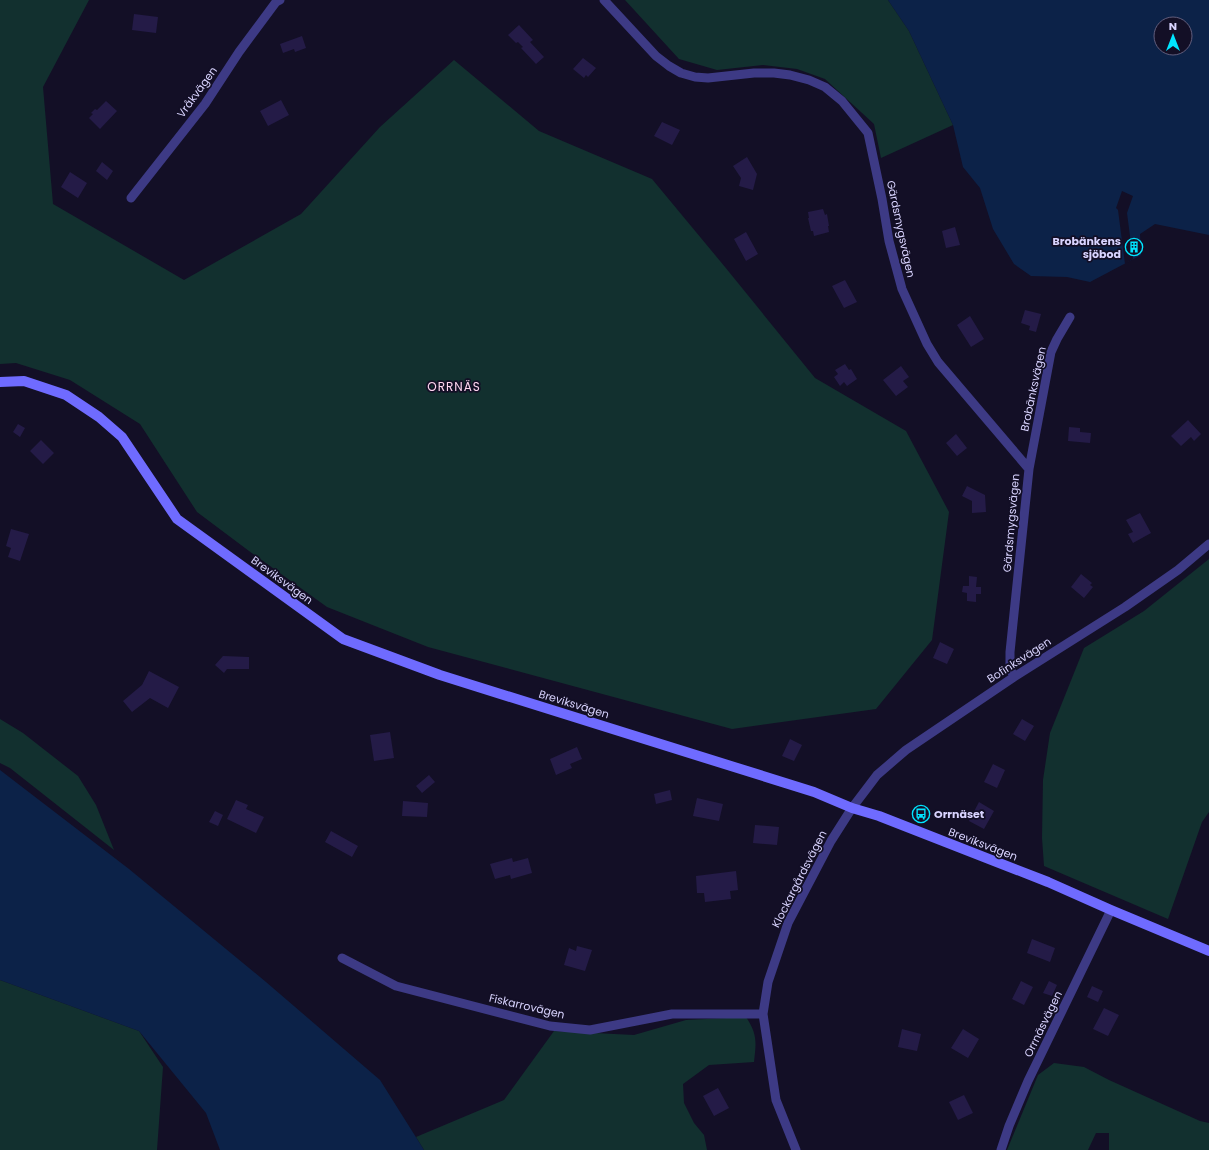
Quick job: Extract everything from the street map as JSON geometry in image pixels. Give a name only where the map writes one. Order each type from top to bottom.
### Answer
[{"type":"main road","name":"Breviksvägen","points":[[0,382],[24,381],[66,395],[99,416],[122,437],[177,519],[343,639],[440,675],[814,792],[852,808],[879,816],[1048,882],[1209,951]]},
{"type":"street","name":"Vråkvägen","points":[[131,198],[205,104],[239,52],[276,2],[280,0]]},
{"type":"street","name":"Gärdsmygsvägen","points":[[604,0],[656,56],[681,73],[695,77],[708,78],[754,73],[774,73],[809,80],[825,88],[842,101],[868,133],[894,263],[902,289],[927,344],[938,362],[1029,469],[1010,652],[1010,668],[1014,677]]},
{"type":"street","name":"Brobänksvägen","points":[[1029,469],[1051,352],[1070,317]]},
{"type":"street","name":"Bofinksvägen","points":[[852,808],[877,775],[906,750],[1014,677],[1132,603],[1178,570],[1209,544]]},
{"type":"street","name":"Klockargårdsvägen","points":[[796,1150],[776,1100],[763,1014],[768,982],[788,923],[831,841],[852,808]]},
{"type":"street","name":"Orrnäsvägen","points":[[1001,1150],[1009,1126],[1028,1081],[1111,910]]},
{"type":"street","name":"Fiskarrovägen","points":[[342,958],[396,986],[550,1026],[590,1030],[672,1014],[763,1014]]},
{"type":"green space","points":[[0,0],[89,0],[43,87],[53,204],[184,280],[301,214],[380,127],[454,60],[539,131],[652,179],[815,378],[906,431],[949,512],[932,640],[876,709],[732,729],[428,647],[327,607],[197,512],[140,424],[70,380],[16,363],[0,364]]},
{"type":"green space","points":[[625,0],[888,0],[909,31],[953,125],[881,158],[874,124],[825,79],[797,69],[763,65],[717,70],[679,59]]},
{"type":"green space","points":[[1209,559],[1209,812],[1202,822],[1168,919],[1044,866],[1042,838],[1043,780],[1050,733],[1084,648],[1144,611]]},
{"type":"green space","points":[[0,719],[23,733],[78,776],[96,805],[114,850],[10,768],[0,763]]},
{"type":"green space","points":[[0,980],[139,1031],[163,1067],[157,1150],[0,1150]]},
{"type":"green space","points":[[746,1017],[753,1029],[755,1039],[754,1062],[709,1065],[683,1084],[684,1103],[694,1123],[704,1135],[707,1150],[424,1150],[416,1137],[504,1100],[554,1031],[634,1035],[686,1020]]},
{"type":"green space","points":[[1054,1063],[1084,1067],[1109,1080],[1200,1121],[1209,1123],[1209,1150],[1109,1150],[1109,1133],[1096,1133],[1088,1150],[1007,1150],[1038,1075]]},
{"type":"water","points":[[888,0],[1209,0],[1209,235],[1155,224],[1140,234],[1141,255],[1090,282],[1067,277],[1031,276],[1014,264],[993,229],[980,188],[963,167],[953,125],[909,31]]},
{"type":"water","points":[[0,770],[129,869],[266,982],[380,1080],[424,1150],[220,1150],[206,1113],[139,1031],[0,980]]},
{"type":"pier","points":[[1122,191],[1133,196],[1127,213],[1133,259],[1125,264],[1118,210],[1116,208]]},
{"type":"building","points":[[134,14],[158,17],[156,33],[132,30]]},
{"type":"building","points":[[519,25],[533,40],[530,42],[544,57],[536,64],[521,48],[523,47],[518,42],[516,43],[508,35]]},
{"type":"building","points":[[302,36],[306,48],[295,52],[294,49],[283,53],[280,44]]},
{"type":"building","points":[[583,58],[596,68],[588,77],[586,75],[584,78],[573,69]]},
{"type":"building","points":[[281,100],[289,115],[268,126],[260,111]]},
{"type":"building","points":[[106,101],[117,111],[100,129],[89,118],[95,109],[97,110]]},
{"type":"building","points":[[662,122],[680,130],[672,145],[654,136]]},
{"type":"building","points":[[747,157],[757,174],[753,190],[739,186],[741,178],[733,166]]},
{"type":"building","points":[[102,162],[113,171],[107,180],[96,171]]},
{"type":"building","points":[[70,172],[87,183],[78,198],[61,187]]},
{"type":"building","points":[[823,209],[825,215],[827,214],[829,232],[814,236],[813,231],[811,231],[808,212]]},
{"type":"building","points":[[955,227],[960,245],[946,248],[942,231]]},
{"type":"building","points":[[746,232],[758,254],[746,261],[734,239]]},
{"type":"building","name":"Brobänkens sjöbod","points":[[1129,239],[1138,239],[1138,255],[1130,254]]},
{"type":"building","points":[[845,280],[857,302],[844,308],[832,286]]},
{"type":"building","points":[[1025,310],[1041,314],[1036,332],[1029,330],[1030,326],[1021,323]]},
{"type":"building","points":[[970,316],[984,339],[971,347],[957,325]]},
{"type":"building","points":[[845,364],[849,370],[851,369],[857,379],[847,386],[844,382],[840,386],[834,377],[838,374],[835,370]]},
{"type":"building","points":[[901,366],[909,377],[903,381],[908,387],[896,396],[883,380]]},
{"type":"building","points":[[1188,420],[1201,434],[1194,441],[1191,437],[1181,446],[1171,436]]},
{"type":"building","points":[[18,424],[25,428],[20,437],[13,432]]},
{"type":"building","points":[[1069,427],[1080,428],[1080,432],[1091,433],[1090,443],[1068,441]]},
{"type":"building","points":[[956,434],[967,448],[957,456],[946,443]]},
{"type":"building","points":[[41,440],[54,453],[43,464],[30,451]]},
{"type":"building","points":[[967,486],[985,495],[986,512],[972,513],[972,501],[962,496]]},
{"type":"building","points":[[1140,513],[1151,533],[1133,543],[1128,534],[1133,532],[1126,520]]},
{"type":"building","points":[[11,529],[29,534],[20,561],[8,557],[11,548],[6,546]]},
{"type":"building","points":[[1081,574],[1092,583],[1090,585],[1093,587],[1084,598],[1071,587]]},
{"type":"building","points":[[969,576],[977,577],[976,587],[981,587],[981,594],[976,594],[976,602],[967,601],[967,593],[962,592],[963,586],[969,586]]},
{"type":"building","points":[[940,642],[954,649],[947,664],[933,658]]},
{"type":"building","points":[[223,656],[249,657],[249,669],[227,669],[224,673],[215,665]]},
{"type":"building","points":[[149,671],[179,687],[168,708],[150,698],[132,712],[123,701],[142,685]]},
{"type":"building","points":[[1022,719],[1034,726],[1025,741],[1013,734]]},
{"type":"building","points":[[390,732],[394,758],[374,761],[370,735]]},
{"type":"building","points":[[790,739],[802,745],[794,761],[782,756]]},
{"type":"building","points":[[577,747],[582,759],[570,764],[572,768],[556,775],[550,759]]},
{"type":"building","points":[[993,764],[1005,770],[997,788],[984,782]]},
{"type":"building","points":[[429,775],[435,782],[422,793],[416,786]]},
{"type":"building","points":[[670,790],[672,800],[656,804],[654,794]]},
{"type":"building","points":[[697,798],[723,804],[719,821],[693,816]]},
{"type":"building","points":[[236,800],[248,805],[246,809],[264,817],[256,833],[227,819]]},
{"type":"building","points":[[403,801],[428,803],[427,817],[402,816]]},
{"type":"building","points":[[979,802],[994,811],[984,829],[969,821]]},
{"type":"building","points":[[215,811],[223,815],[218,826],[209,822]]},
{"type":"building","points":[[755,825],[779,827],[777,845],[753,843]]},
{"type":"building","points":[[331,831],[358,846],[352,857],[325,842]]},
{"type":"building","points":[[512,858],[513,862],[528,858],[532,873],[511,879],[510,875],[495,879],[490,864]]},
{"type":"building","points":[[736,871],[738,890],[730,891],[731,899],[705,902],[704,893],[697,893],[696,876]]},
{"type":"building","points":[[1032,939],[1055,948],[1050,962],[1027,953]]},
{"type":"building","points":[[577,946],[592,950],[585,971],[564,965],[569,948],[576,951]]},
{"type":"building","points":[[1021,981],[1033,987],[1024,1005],[1012,999]]},
{"type":"building","points":[[1049,981],[1057,985],[1052,996],[1043,993]]},
{"type":"building","points":[[1092,986],[1103,991],[1098,1002],[1087,997]]},
{"type":"building","points":[[1104,1008],[1119,1015],[1108,1036],[1093,1029]]},
{"type":"building","points":[[902,1029],[921,1034],[917,1051],[898,1047]]},
{"type":"building","points":[[963,1029],[979,1039],[968,1058],[951,1048]]},
{"type":"building","points":[[718,1088],[729,1108],[714,1116],[703,1096]]},
{"type":"building","points":[[964,1095],[973,1113],[958,1120],[949,1102]]},
{"type":"place","name":"Brobänkens sjöbod","points":[[1134,247]]},
{"type":"place","name":"Orrnäset","points":[[921,814]]},
{"type":"district","name":"ORRNÄS","points":[[454,387]]}]
